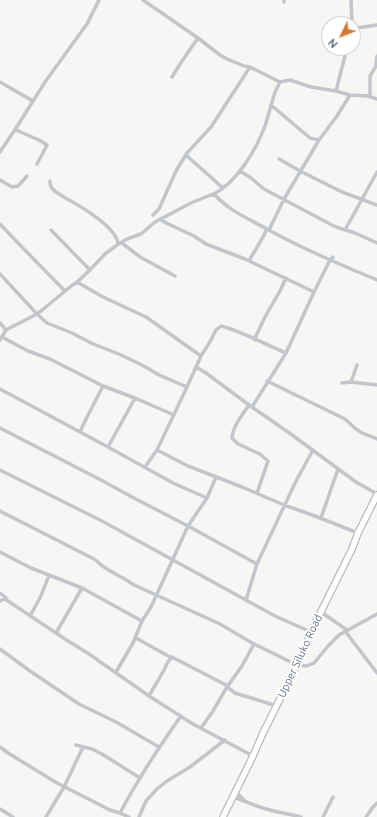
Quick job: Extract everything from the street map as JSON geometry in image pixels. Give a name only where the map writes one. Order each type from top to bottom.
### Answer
[{"type":"main road","name":"Upper Siluko Road","points":[[223,817],[263,732],[297,665],[311,632],[352,549],[358,533],[374,507],[377,494]]},
{"type":"street","points":[[0,152],[16,130],[45,82],[87,24],[99,0]]},
{"type":"street","points":[[143,0],[220,55],[244,66],[250,67],[280,82],[290,80],[350,95],[377,98]]},
{"type":"street","points":[[351,0],[352,16]]},
{"type":"street","points":[[361,27],[377,25]]},
{"type":"street","points":[[172,77],[198,38]]},
{"type":"street","points":[[336,91],[345,56]]},
{"type":"street","points":[[370,97],[370,76],[376,66],[377,58]]},
{"type":"street","points":[[153,214],[159,209],[176,171],[188,152],[211,127],[250,67]]},
{"type":"street","points":[[0,82],[34,101]]},
{"type":"street","points":[[174,415],[103,386],[50,359],[1,339],[6,330],[37,314],[52,303],[90,270],[105,254],[120,243],[141,234],[160,219],[191,203],[214,194],[230,183],[240,171],[258,142],[280,82]]},
{"type":"street","points":[[249,261],[300,171],[350,95]]},
{"type":"street","points":[[271,105],[310,138],[319,140]]},
{"type":"street","points":[[16,130],[40,140],[46,145],[37,164]]},
{"type":"street","points":[[187,156],[224,188]]},
{"type":"street","points":[[279,159],[342,192],[377,205]]},
{"type":"street","points":[[240,171],[264,189],[284,200],[332,225],[377,243]]},
{"type":"street","points":[[345,230],[377,172]]},
{"type":"street","points":[[0,180],[12,186],[18,186],[27,176]]},
{"type":"street","points":[[50,181],[51,186],[56,192],[92,214],[111,230],[120,243],[140,258],[175,276]]},
{"type":"street","points":[[214,194],[220,201],[238,214],[377,280]]},
{"type":"street","points":[[160,219],[194,236],[206,244],[249,261],[314,292]]},
{"type":"street","points":[[0,224],[65,291]]},
{"type":"street","points":[[51,230],[90,270]]},
{"type":"street","points":[[257,493],[268,460],[260,454],[238,444],[232,438],[233,432],[242,414],[250,406],[286,353],[314,292],[332,259]]},
{"type":"street","points":[[0,274],[37,314],[50,324],[121,355],[159,375],[187,387]]},
{"type":"street","points":[[255,340],[265,317],[286,278]]},
{"type":"street","points":[[77,282],[103,297],[146,317],[201,356]]},
{"type":"street","points":[[0,323],[6,330]]},
{"type":"street","points":[[145,467],[157,450],[201,356],[216,330],[221,326],[246,334],[255,340],[286,353]]},
{"type":"street","points":[[196,367],[356,482],[377,494]]},
{"type":"street","points":[[342,383],[352,380],[377,385]]},
{"type":"street","points":[[267,381],[345,419],[362,433],[377,439]]},
{"type":"street","points":[[80,432],[103,386]]},
{"type":"street","points":[[0,389],[173,483],[206,498]]},
{"type":"street","points":[[108,447],[135,398]]},
{"type":"street","points":[[0,428],[103,481],[257,564]]},
{"type":"street","points":[[157,450],[179,462],[284,505],[358,533]]},
{"type":"street","points":[[246,600],[257,564],[284,505],[313,450]]},
{"type":"street","points":[[321,518],[338,469]]},
{"type":"street","points":[[0,470],[102,521],[275,616],[311,632]]},
{"type":"street","points":[[116,672],[136,638],[142,621],[157,595],[188,526],[206,498],[216,477]]},
{"type":"street","points":[[0,511],[98,561],[103,567],[134,585],[220,624],[254,644],[297,665],[307,666],[314,663],[328,645],[339,636],[377,614]]},
{"type":"street","points":[[0,552],[32,568],[82,588],[142,621]]},
{"type":"street","points":[[30,616],[49,575]]},
{"type":"street","points":[[56,633],[82,588]]},
{"type":"street","points":[[0,593],[6,598],[1,600]]},
{"type":"street","points":[[1,600],[5,599],[181,716],[253,756]]},
{"type":"street","points":[[321,612],[346,631],[377,673]]},
{"type":"street","points":[[136,638],[226,685],[235,693],[277,706]]},
{"type":"street","points":[[201,728],[242,666],[254,644]]},
{"type":"street","points":[[0,649],[90,711],[116,722],[159,747]]},
{"type":"street","points":[[149,696],[170,657]]},
{"type":"street","points":[[120,812],[128,796],[159,747],[181,716]]},
{"type":"street","points":[[139,817],[146,801],[158,789],[225,740]]},
{"type":"street","points":[[76,746],[92,749],[102,754],[140,778]]},
{"type":"street","points":[[0,747],[48,778],[110,810],[120,812],[129,817]]},
{"type":"street","points":[[46,817],[64,786],[83,748]]},
{"type":"street","points":[[233,797],[245,800],[269,810],[301,817]]},
{"type":"street","points":[[233,797],[245,800]]},
{"type":"street","points":[[323,817],[333,797]]},
{"type":"street","points":[[366,817],[377,803]]},
{"type":"street","points":[[373,807],[377,810]]},
{"type":"street","points":[[0,809],[13,817]]}]
